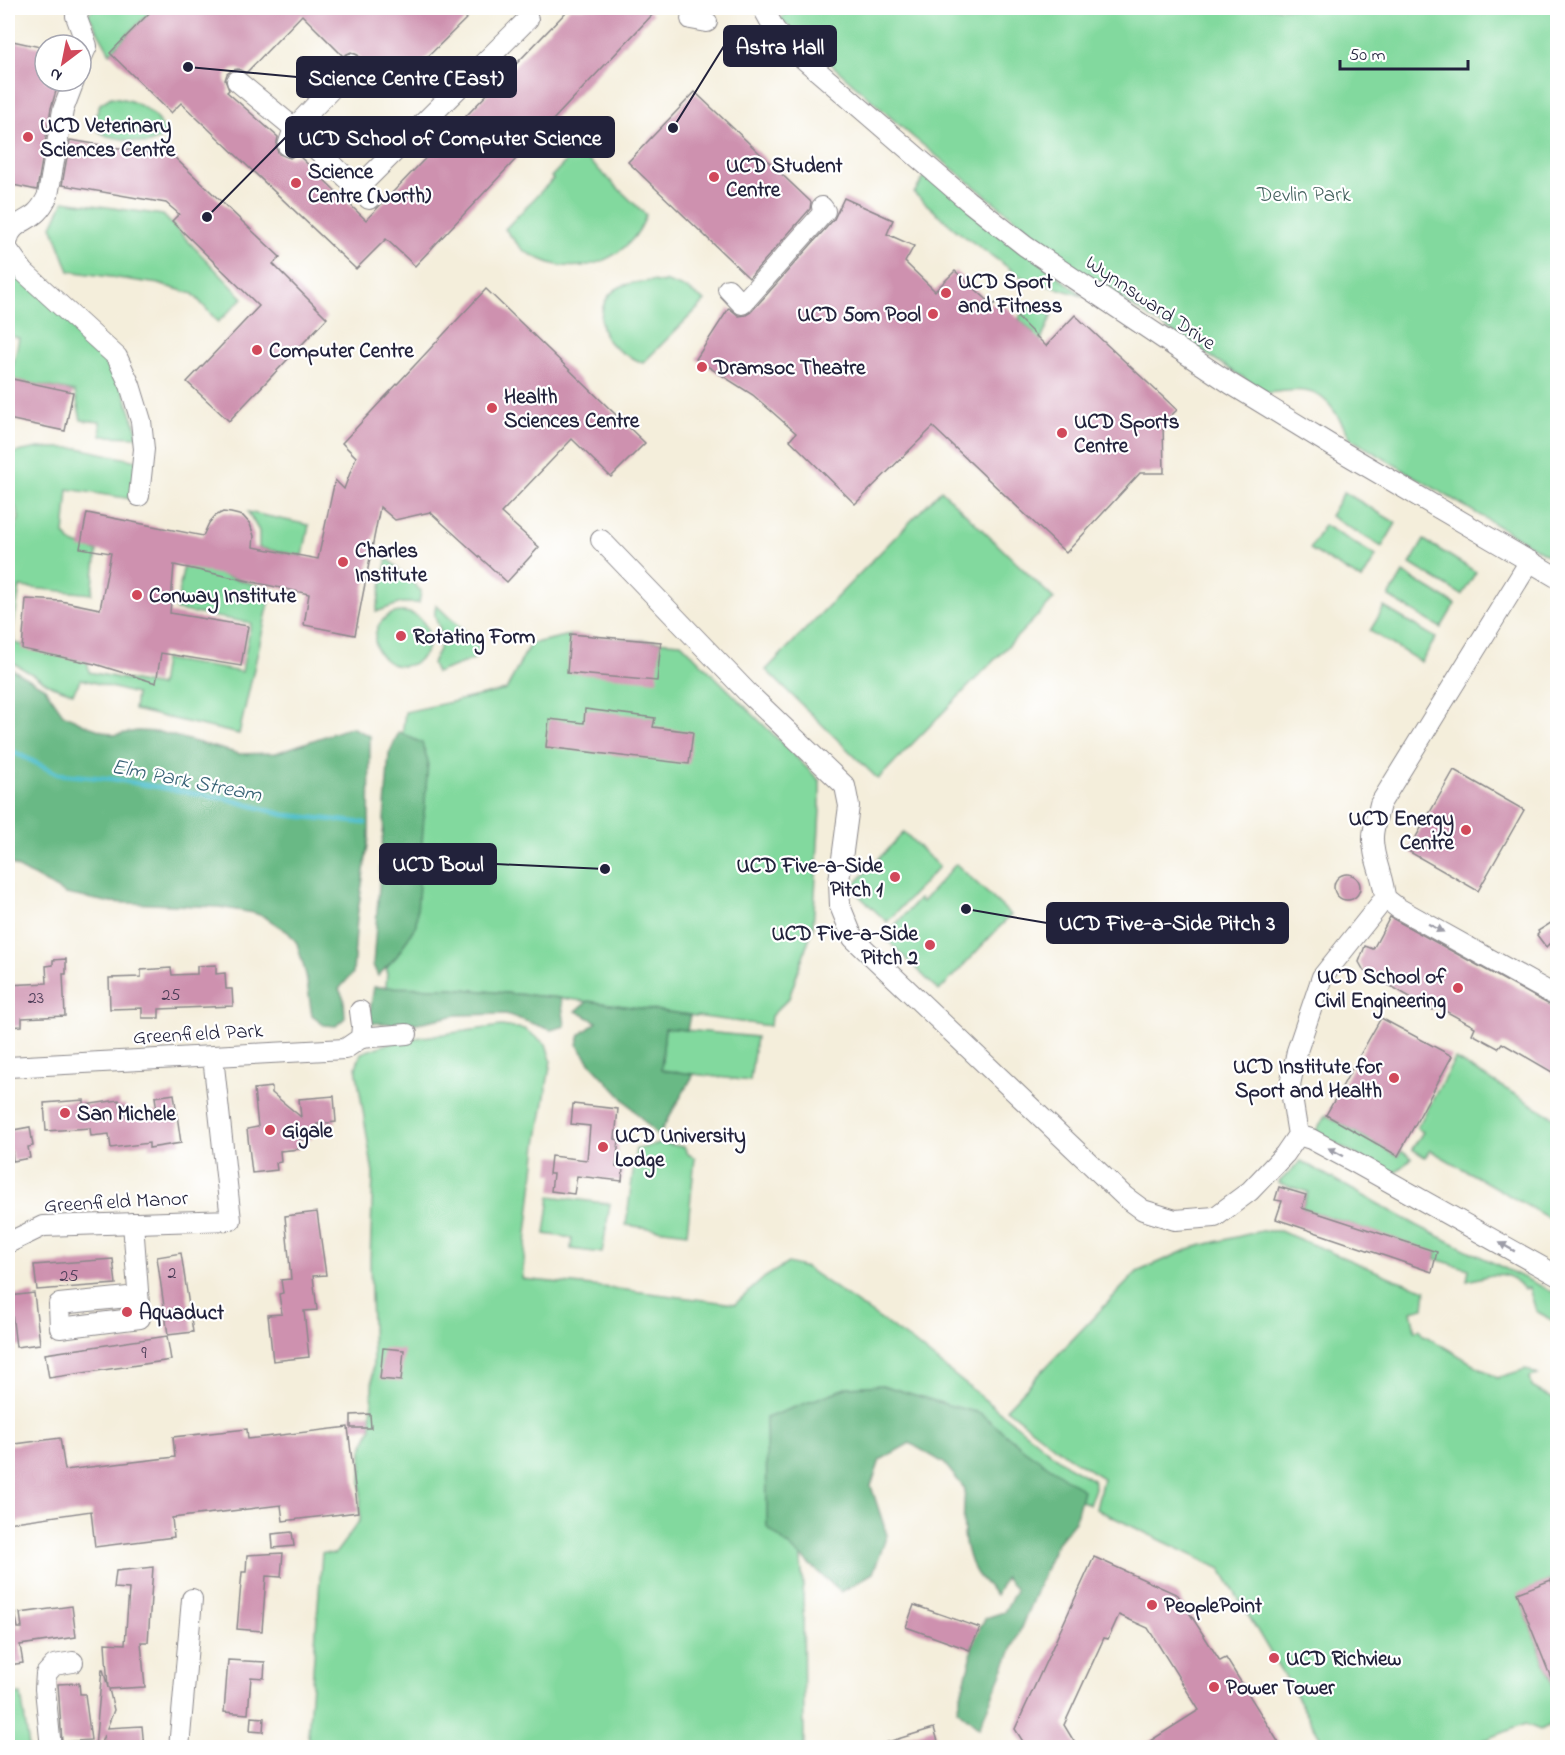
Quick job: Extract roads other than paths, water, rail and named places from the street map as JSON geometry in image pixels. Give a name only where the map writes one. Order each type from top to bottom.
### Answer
[{"type":"street","points":[[81,8],[76,16],[82,33]]},
{"type":"street","name":"Wynnsward Drive","points":[[763,8],[775,30],[792,49],[968,201],[1025,246],[1231,384],[1557,578]]},
{"type":"street","points":[[237,81],[291,137],[363,194],[528,19]]},
{"type":"street","points":[[291,137],[351,64]]},
{"type":"street","points":[[8,240],[13,228],[35,214],[43,206],[48,195],[63,110],[69,93]]},
{"type":"street","points":[[728,289],[742,304],[825,211],[822,207]]},
{"type":"street","points":[[8,250],[24,272],[117,357],[130,386],[141,421],[144,449],[139,496]]},
{"type":"street","points":[[601,540],[749,694],[845,786],[849,806],[838,881],[840,906],[853,938],[1124,1196],[1143,1210],[1175,1220],[1215,1217],[1250,1191],[1285,1154],[1298,1135],[1290,1085],[1297,1051],[1322,977],[1386,898]]},
{"type":"street","points":[[1530,561],[1380,804],[1372,836],[1375,854],[1383,876],[1386,898],[1398,908],[1557,997]]},
{"type":"street","points":[[360,1011],[361,1038]]},
{"type":"street","name":"Greenfield Park","points":[[8,1067],[345,1049],[361,1038],[407,1034]]},
{"type":"street","name":"Greenfield Manor","points":[[8,1243],[43,1226],[231,1220],[213,1057]]},
{"type":"street","points":[[1298,1135],[1311,1139],[1354,1162],[1557,1276]]},
{"type":"street","points":[[133,1223],[138,1296]]},
{"type":"street","points":[[179,1748],[192,1599]]},
{"type":"street","points":[[51,1748],[45,1689],[46,1674],[54,1665],[73,1662]]},
{"type":"waterway","name":"Elm Park Stream","points":[[8,749],[58,774],[113,779],[228,799],[285,815],[365,823]]},
{"type":"place","name":"Science Centre (East)","points":[[188,67]]},
{"type":"place","name":"Astra Hall","points":[[673,128]]},
{"type":"place","name":"UCD Veterinary Sciences Centre","points":[[28,137]]},
{"type":"place","name":"UCD Student Centre","points":[[714,177]]},
{"type":"place","name":"Science Centre (North)","points":[[296,183]]},
{"type":"place","name":"UCD School of Computer Science","points":[[207,217]]},
{"type":"place","name":"UCD Sport and Fitness","points":[[946,293]]},
{"type":"place","name":"UCD 50m Pool","points":[[933,314]]},
{"type":"place","name":"Computer Centre","points":[[257,350]]},
{"type":"place","name":"Dramsoc Theatre","points":[[702,367]]},
{"type":"place","name":"Health Sciences Centre","points":[[492,408]]},
{"type":"place","name":"UCD Sports Centre","points":[[1062,433]]},
{"type":"place","name":"Charles Institute","points":[[343,562]]},
{"type":"place","name":"Conway Institute","points":[[137,595]]},
{"type":"place","name":"Rotating Form","points":[[401,636]]},
{"type":"place","name":"UCD Energy Centre","points":[[1466,830]]},
{"type":"place","name":"UCD Bowl","points":[[605,869]]},
{"type":"place","name":"UCD Five-a-Side Pitch 1","points":[[895,877]]},
{"type":"place","name":"UCD Five-a-Side Pitch 3","points":[[966,909]]},
{"type":"place","name":"UCD Five-a-Side Pitch 2","points":[[930,945]]},
{"type":"place","name":"UCD School of Civil Engineering","points":[[1458,988]]},
{"type":"place","name":"UCD Institute for Sport and Health","points":[[1394,1078]]},
{"type":"place","name":"San Michele","points":[[65,1113]]},
{"type":"place","name":"Gigale","points":[[270,1130]]},
{"type":"place","name":"UCD University Lodge","points":[[603,1147]]},
{"type":"place","name":"Aquaduct","points":[[127,1312]]},
{"type":"place","name":"PeoplePoint","points":[[1152,1605]]},
{"type":"place","name":"UCD Richview","points":[[1274,1658]]},
{"type":"place","name":"Power Tower","points":[[1214,1687]]},
{"type":"park label","name":"Devlin Park","points":[[1304,194]]}]
